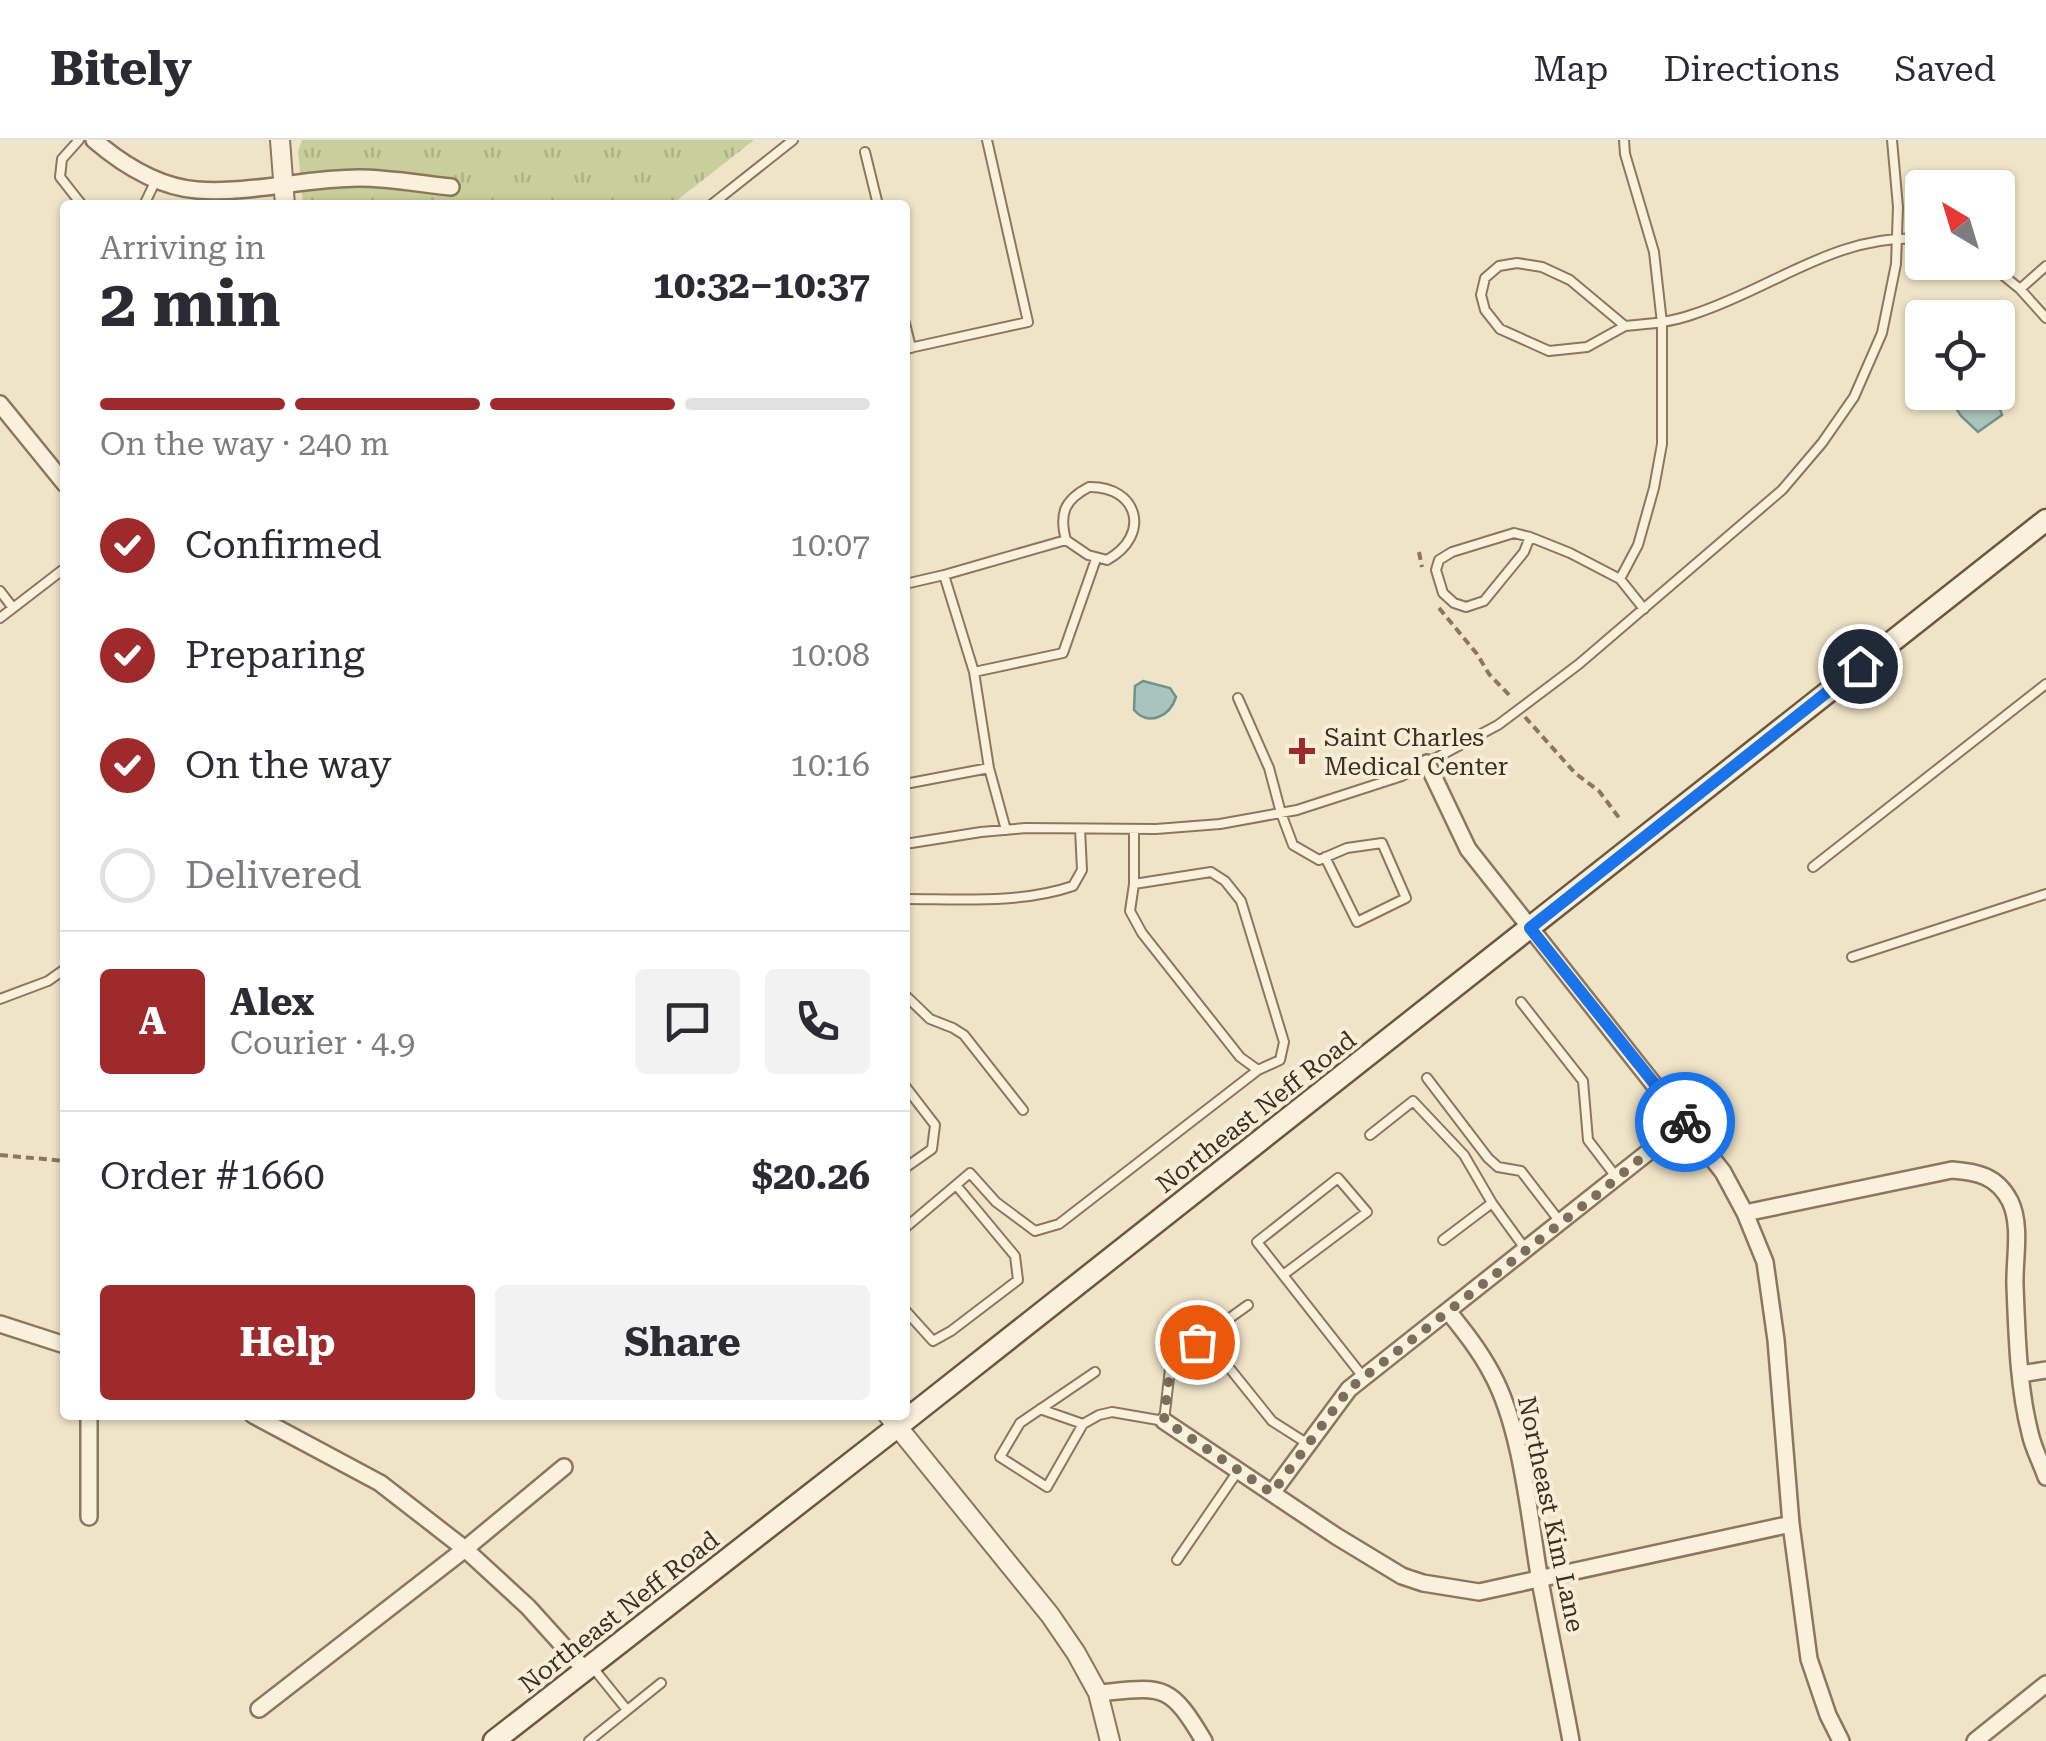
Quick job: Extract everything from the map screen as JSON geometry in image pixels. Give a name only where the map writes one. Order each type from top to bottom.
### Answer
[{"type":"main road","name":"Northeast Neff Road","points":[[910,1408],[1530,928],[2046,520]]},
{"type":"main road","name":"Northeast Neff Road","points":[[494,1741],[893,1421]]},
{"type":"street","points":[[94,140],[110,154],[156,180],[195,190],[359,178],[452,188]]},
{"type":"street","points":[[280,140],[285,200]]},
{"type":"street","points":[[0,404],[60,478]]},
{"type":"street","points":[[1427,763],[1468,850],[1724,1172],[1745,1213],[1765,1262],[1774,1320],[1790,1524],[1809,1659],[1828,1716],[1841,1741]]},
{"type":"street","points":[[1272,1493],[1349,1389],[1685,1123]]},
{"type":"street","points":[[1745,1213],[1952,1170],[1977,1172],[1994,1180],[2011,1203],[2017,1238],[2015,1282],[2021,1374],[2030,1434],[2046,1477]]},
{"type":"street","name":"Northeast Kim Lane","points":[[1448,1311],[1494,1375],[1509,1414],[1571,1741]]},
{"type":"street","points":[[0,1324],[60,1344]]},
{"type":"street","points":[[2021,1374],[2046,1370]]},
{"type":"street","points":[[89,1420],[89,1517]]},
{"type":"street","points":[[262,1420],[380,1483],[465,1549],[588,1668]]},
{"type":"street","points":[[1164,1420],[1385,1566],[1423,1583],[1479,1592],[1790,1524]]},
{"type":"street","points":[[893,1421],[1050,1615],[1076,1653],[1098,1693],[1110,1741]]},
{"type":"street","points":[[258,1709],[564,1467]]},
{"type":"street","points":[[1975,1741],[2046,1684]]},
{"type":"street","points":[[1098,1693],[1153,1688],[1171,1697],[1187,1713],[1204,1741]]},
{"type":"lane","points":[[78,200],[60,177],[62,159],[79,140]]},
{"type":"lane","points":[[717,200],[794,140]]},
{"type":"lane","points":[[910,348],[1028,322],[987,140]]},
{"type":"lane","points":[[1620,579],[1638,545],[1662,444],[1662,323],[1654,252],[1624,140]]},
{"type":"lane","points":[[910,843],[1006,830],[1220,824],[1297,810],[1402,776],[1498,725],[1579,664],[1782,490],[1833,428],[1854,396],[1882,333],[1896,264],[1898,208],[1892,140]]},
{"type":"lane","points":[[866,152],[877,200]]},
{"type":"lane","points":[[146,200],[156,180]]},
{"type":"lane","points":[[1625,326],[1570,280],[1542,267],[1499,266],[1485,278],[1481,295],[1485,310],[1500,329],[1549,351],[1587,347],[1625,326],[1662,323],[1696,314],[1820,257],[1858,244],[1905,239]]},
{"type":"lane","points":[[2020,289],[2046,266]]},
{"type":"lane","points":[[2009,280],[2046,318]]},
{"type":"lane","points":[[1089,487],[1104,487],[1129,504],[1134,534],[1120,553],[1107,560],[1096,559],[1066,540],[1062,524],[1065,508],[1077,494],[1089,487]]},
{"type":"lane","points":[[1530,537],[1524,552],[1484,601],[1466,606],[1454,603],[1443,593],[1436,570],[1439,560],[1452,552],[1514,533],[1530,537],[1570,553],[1620,579],[1644,610]]},
{"type":"lane","points":[[910,583],[1066,540]]},
{"type":"lane","points":[[974,672],[1063,653],[1096,559]]},
{"type":"lane","points":[[0,618],[60,572]]},
{"type":"lane","points":[[944,576],[974,672],[989,768],[1006,830]]},
{"type":"lane","points":[[0,590],[14,608]]},
{"type":"lane","points":[[1813,867],[2046,684]]},
{"type":"lane","points":[[1238,698],[1269,768],[1293,845],[1318,860],[1325,857],[1347,848],[1382,843],[1406,898],[1357,922],[1325,857]]},
{"type":"lane","points":[[910,783],[989,768]]},
{"type":"lane","points":[[910,899],[1048,895],[1073,886],[1082,870],[1080,829]]},
{"type":"lane","points":[[1134,829],[1130,911],[1142,933],[1240,1057],[1258,1070]]},
{"type":"lane","points":[[910,1224],[970,1173],[996,1202],[1035,1231],[1060,1224],[1258,1070],[1280,1060],[1284,1042],[1242,901],[1226,881],[1212,872],[1134,884]]},
{"type":"lane","points":[[1852,958],[2046,894]]},
{"type":"lane","points":[[0,999],[60,973]]},
{"type":"lane","points":[[910,1000],[930,1019],[964,1036],[1023,1110]]},
{"type":"lane","points":[[1521,1002],[1583,1081],[1588,1140],[1617,1178]]},
{"type":"lane","points":[[1427,1078],[1488,1158],[1498,1166],[1521,1171],[1560,1223]]},
{"type":"lane","points":[[910,1092],[935,1125],[932,1148],[910,1164]]},
{"type":"lane","points":[[1370,1135],[1413,1101],[1464,1155],[1492,1204],[1526,1250]]},
{"type":"lane","points":[[1283,1275],[1366,1212],[1338,1178],[1256,1242],[1364,1378]]},
{"type":"lane","points":[[910,1315],[934,1340],[952,1331],[1018,1280],[1015,1256],[956,1185]]},
{"type":"lane","points":[[1443,1240],[1492,1204]]},
{"type":"lane","points":[[1095,1372],[1020,1423],[1000,1457],[1047,1487],[1083,1424],[1112,1412],[1164,1420],[1171,1360],[1248,1305]]},
{"type":"lane","points":[[1230,1370],[1272,1422],[1308,1444]]},
{"type":"lane","points":[[1040,1409],[1083,1424]]},
{"type":"lane","points":[[1177,1560],[1238,1470]]},
{"type":"lane","points":[[588,1668],[627,1710]]},
{"type":"lane","points":[[590,1741],[661,1682]]},
{"type":"path","points":[[1419,552],[1424,575]]},
{"type":"path","points":[[1434,601],[1538,735],[1599,790],[1620,818]]},
{"type":"path","points":[[0,1155],[60,1161]]},
{"type":"green space","points":[[302,140],[754,140],[677,200],[303,200],[298,151]]},
{"type":"water","points":[[1957,410],[2000,410],[2002,415],[1978,432]]},
{"type":"water","points":[[1143,681],[1170,688],[1176,697],[1164,714],[1146,718],[1134,710],[1135,686]]},
{"type":"way so far","points":[[1197,1342],[1171,1360],[1164,1420],[1272,1493],[1349,1389],[1685,1122]]},
{"type":"place","name":"Saint Charles Medical Center","points":[[1302,751]]},
{"type":"route","points":[[1685,1122],[1530,928],[1860,666]]}]
